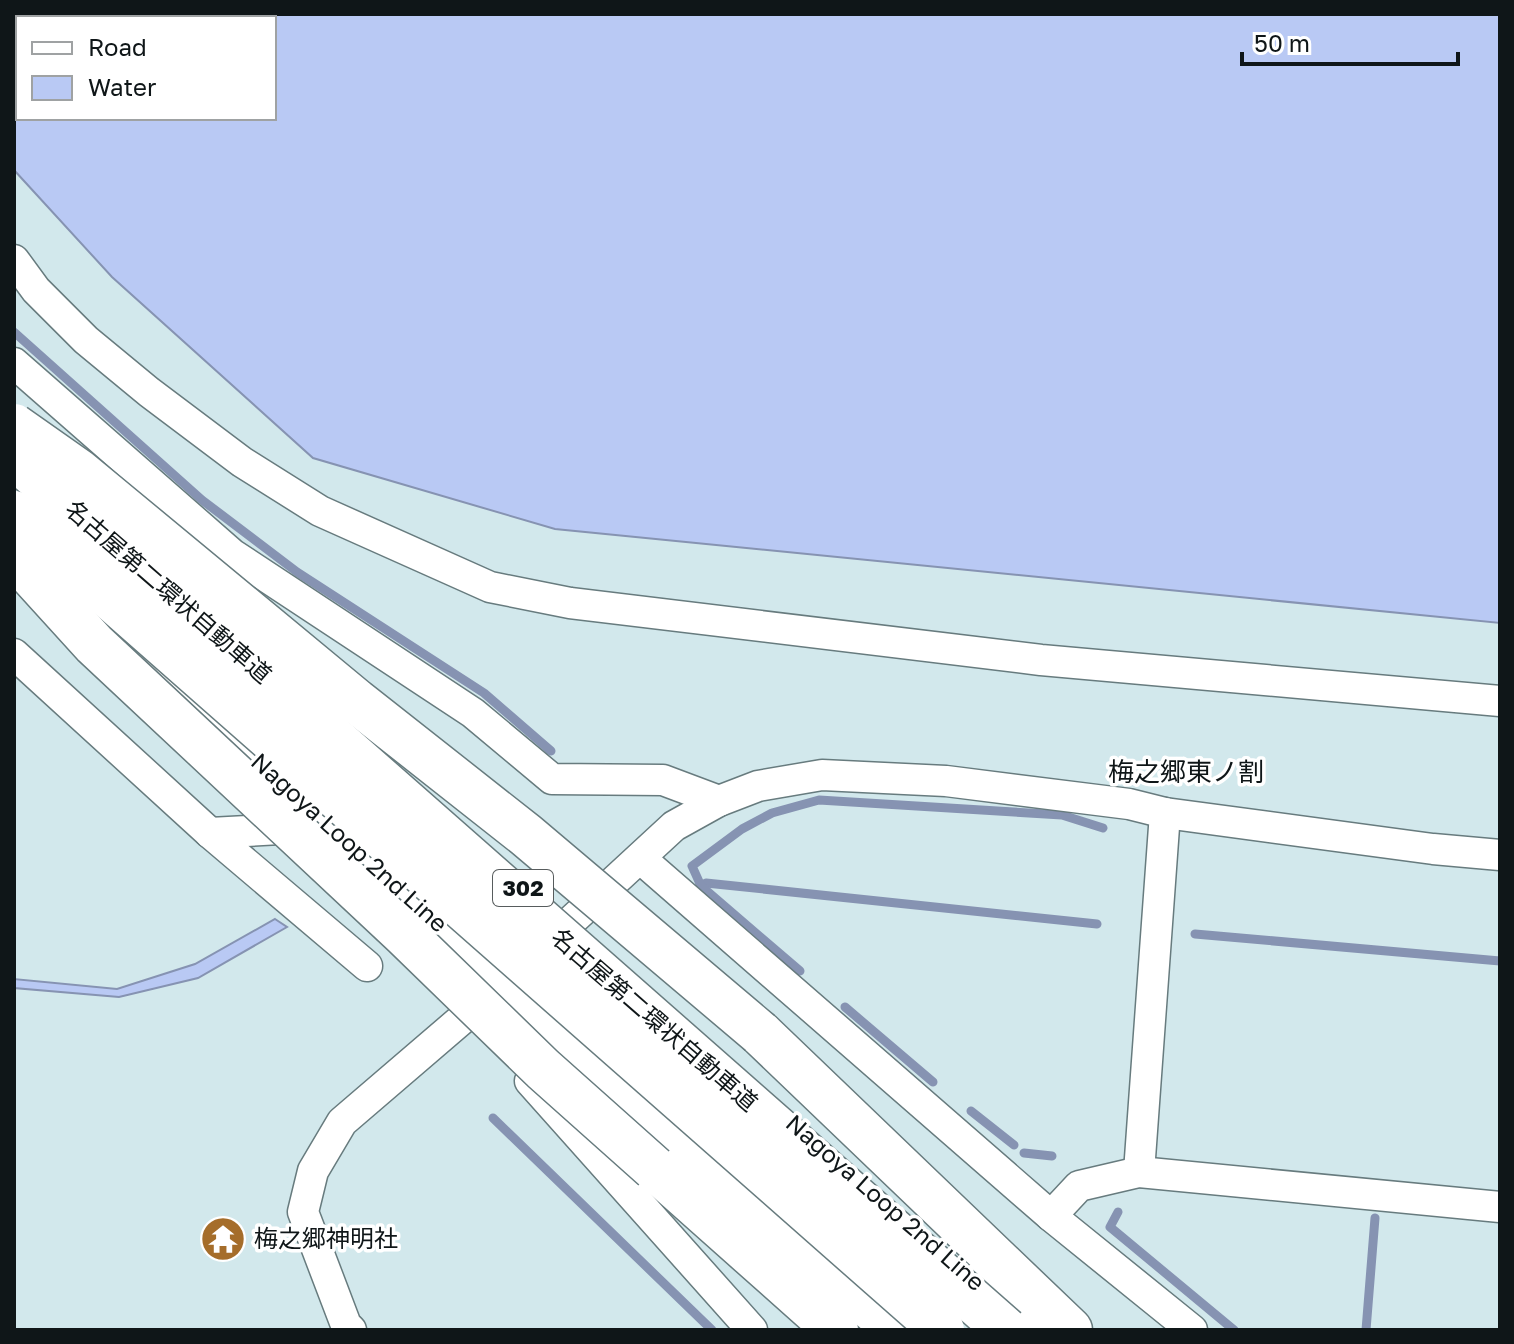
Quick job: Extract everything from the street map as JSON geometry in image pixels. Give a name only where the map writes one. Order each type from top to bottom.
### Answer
[{"type":"highway","points":[[14,426],[78,471],[356,701],[526,835],[760,1033],[1070,1330]]},
{"type":"highway","name":"Nagoya Loop 2nd Line","points":[[14,440],[934,1249],[1038,1330]]},
{"type":"highway","name":"名古屋第二環状自動車道","points":[[14,457],[1006,1330]]},
{"type":"highway","name":"名古屋第二環状自動車道","points":[[14,513],[942,1330]]},
{"type":"highway","points":[[14,554],[94,644],[404,934],[543,1069],[836,1330]]},
{"type":"highway","name":"Nagoya Loop 2nd Line","points":[[14,554],[330,826],[896,1330]]},
{"type":"street","points":[[14,260],[36,290]]},
{"type":"street","points":[[14,270],[86,340],[242,462],[320,511],[490,587],[570,603],[1041,660],[1500,701]]},
{"type":"street","points":[[14,363],[232,554],[473,713],[552,779],[663,780],[719,801]]},
{"type":"street","points":[[14,654],[210,833],[367,966]]},
{"type":"street","points":[[342,1328],[303,1212],[313,1171],[342,1122],[470,1014],[674,826],[719,801],[758,786],[822,775],[946,781],[1129,804],[1165,813],[1433,849],[1500,855]]},
{"type":"street","points":[[1139,1172],[1165,813]]},
{"type":"street","points":[[210,833],[330,826]]},
{"type":"street","points":[[640,858],[1051,1216],[1192,1330]]},
{"type":"street","points":[[470,1014],[752,1330]]},
{"type":"street","points":[[1051,1216],[1079,1186],[1139,1172],[1500,1207]]},
{"type":"water","points":[[14,14],[1500,14],[1500,623],[555,529],[313,458],[112,277],[14,170]]},
{"type":"water","points":[[275,919],[287,927],[198,978],[119,997],[14,988],[14,979],[117,989],[195,964]]},
{"type":"waterway","points":[[14,332],[202,500],[297,572],[484,693],[551,751]]},
{"type":"waterway","points":[[800,971],[701,886],[692,866],[742,829],[772,813],[819,800],[1062,815],[1103,828]]},
{"type":"waterway","points":[[697,889],[706,883],[1097,924]]},
{"type":"waterway","points":[[1195,934],[1500,961]]},
{"type":"waterway","points":[[845,1007],[933,1082]]},
{"type":"waterway","points":[[971,1111],[1014,1145]]},
{"type":"waterway","points":[[493,1118],[712,1330]]},
{"type":"waterway","points":[[1024,1153],[1052,1156]]},
{"type":"waterway","points":[[1118,1212],[1110,1227],[1234,1330]]},
{"type":"waterway","points":[[1366,1330],[1375,1218]]},
{"type":"place","name":"梅之郷神明社","points":[[223,1239]]},
{"type":"district","name":"梅之郷東ノ割","points":[[1186,772]]}]
